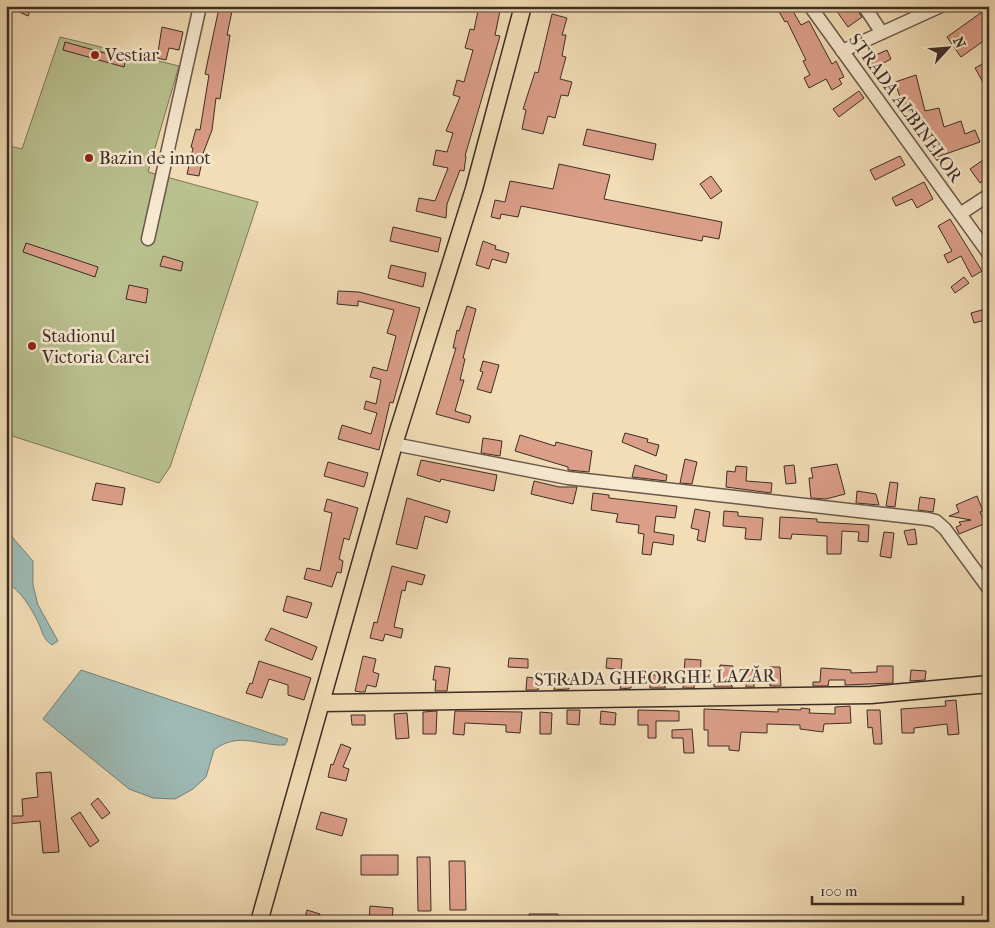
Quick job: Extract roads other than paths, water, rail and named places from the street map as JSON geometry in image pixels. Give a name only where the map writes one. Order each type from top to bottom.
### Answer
[{"type":"main road","points":[[259,922],[394,444],[474,189],[522,6]]},
{"type":"main road","name":"STRADA GHEORGHE LAZĂR","points":[[322,703],[871,696],[989,684]]},
{"type":"street","points":[[148,239],[200,6]]},
{"type":"street","name":"STRADA ALBINELOR","points":[[810,6],[989,254]]},
{"type":"street","points":[[864,6],[882,33]]},
{"type":"street","points":[[842,51],[941,6]]},
{"type":"street","points":[[960,214],[989,195]]},
{"type":"street","points":[[394,444],[568,478],[928,519],[936,521],[945,529],[989,589]]},
{"type":"water","points":[[6,521],[13,538],[33,561],[33,585],[38,605],[58,641],[52,645],[44,637],[25,599],[6,582]]},
{"type":"water","points":[[81,670],[288,739],[285,745],[240,740],[223,744],[214,750],[206,777],[193,789],[175,799],[153,798],[129,789],[43,719]]},
{"type":"place","name":"Vestiar","points":[[95,55]]},
{"type":"place","name":"Bazin de innot","points":[[89,158]]},
{"type":"place","name":"Stadionul Victoria Carei","points":[[32,346]]}]
